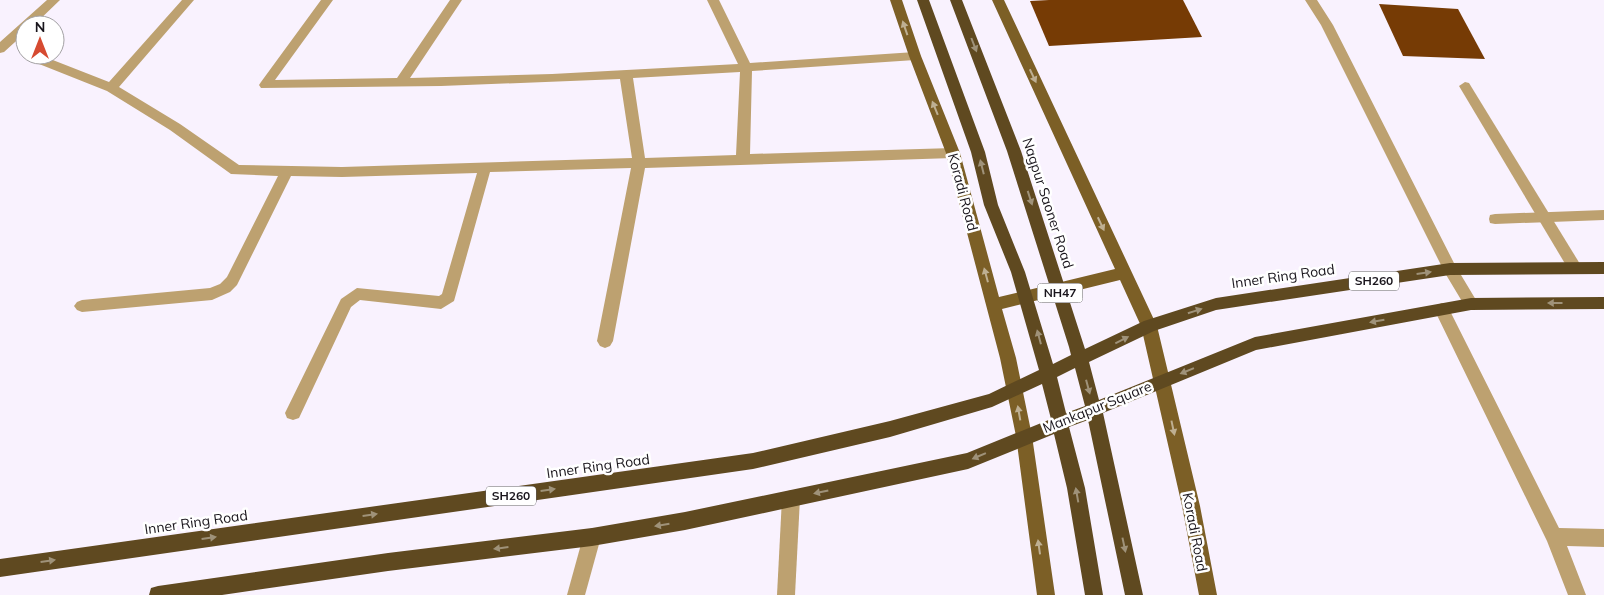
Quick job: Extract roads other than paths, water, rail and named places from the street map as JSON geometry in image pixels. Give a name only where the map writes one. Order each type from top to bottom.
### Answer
[{"type":"highway","name":"NH47","points":[[923,0],[978,152],[991,205],[1018,272],[1040,341],[1076,488],[1094,595]]},
{"type":"highway","name":"Nagpur Saoner Road","points":[[956,0],[1014,151],[1077,347],[1097,421],[1134,595]]},
{"type":"highway","name":"Inner Ring Road","points":[[1149,326],[1216,304],[1450,269],[1604,268]]},
{"type":"highway","points":[[1163,381],[1254,344],[1442,309],[1471,304],[1604,303]]},
{"type":"highway","name":"SH260","points":[[1014,390],[1149,326]]},
{"type":"highway","name":"Mankapur Square","points":[[1024,436],[1163,381]]},
{"type":"highway","name":"Inner Ring Road","points":[[0,568],[753,461],[899,426],[992,400],[1014,390]]},
{"type":"highway","points":[[158,595],[388,562],[592,537],[685,521],[968,461],[1024,436]]},
{"type":"main road","name":"Koradi Road","points":[[896,0],[915,56],[953,153],[994,305],[1014,390]]},
{"type":"main road","points":[[998,0],[1149,326]]},
{"type":"main road","points":[[994,305],[1124,273]]},
{"type":"main road","name":"Mankapur Square","points":[[1149,326],[1163,381]]},
{"type":"main road","name":"Koradi Road","points":[[1163,381],[1208,595]]},
{"type":"main road","name":"Mankapur Square","points":[[1014,390],[1024,436]]},
{"type":"main road","points":[[1024,436],[1046,595]]},
{"type":"street","points":[[38,15],[54,0]]},
{"type":"street","points":[[110,88],[188,0]]},
{"type":"street","points":[[327,0],[265,85],[626,74],[915,56]]},
{"type":"street","points":[[401,82],[456,0]]},
{"type":"street","points":[[713,0],[746,68],[743,158]]},
{"type":"street","points":[[1311,0],[1327,25],[1450,269],[1471,304]]},
{"type":"street","points":[[2,46],[15,35]]},
{"type":"street","points":[[2,46],[15,50]]},
{"type":"street","points":[[54,65],[110,88],[175,126],[236,170],[342,172],[743,158],[953,153]]},
{"type":"street","points":[[605,340],[639,162],[626,74]]},
{"type":"street","points":[[1466,86],[1575,268]]},
{"type":"street","points":[[293,413],[346,303],[357,294],[441,303],[448,297],[484,168]]},
{"type":"street","points":[[82,306],[212,294],[225,288],[232,281],[287,171]]},
{"type":"street","points":[[1442,309],[1554,537],[1577,595]]},
{"type":"street","points":[[786,595],[791,498]]},
{"type":"street","points":[[576,595],[592,537]]},
{"type":"street","points":[[1554,537],[1604,538]]},
{"type":"lane","points":[[1495,220],[1604,215]]}]
